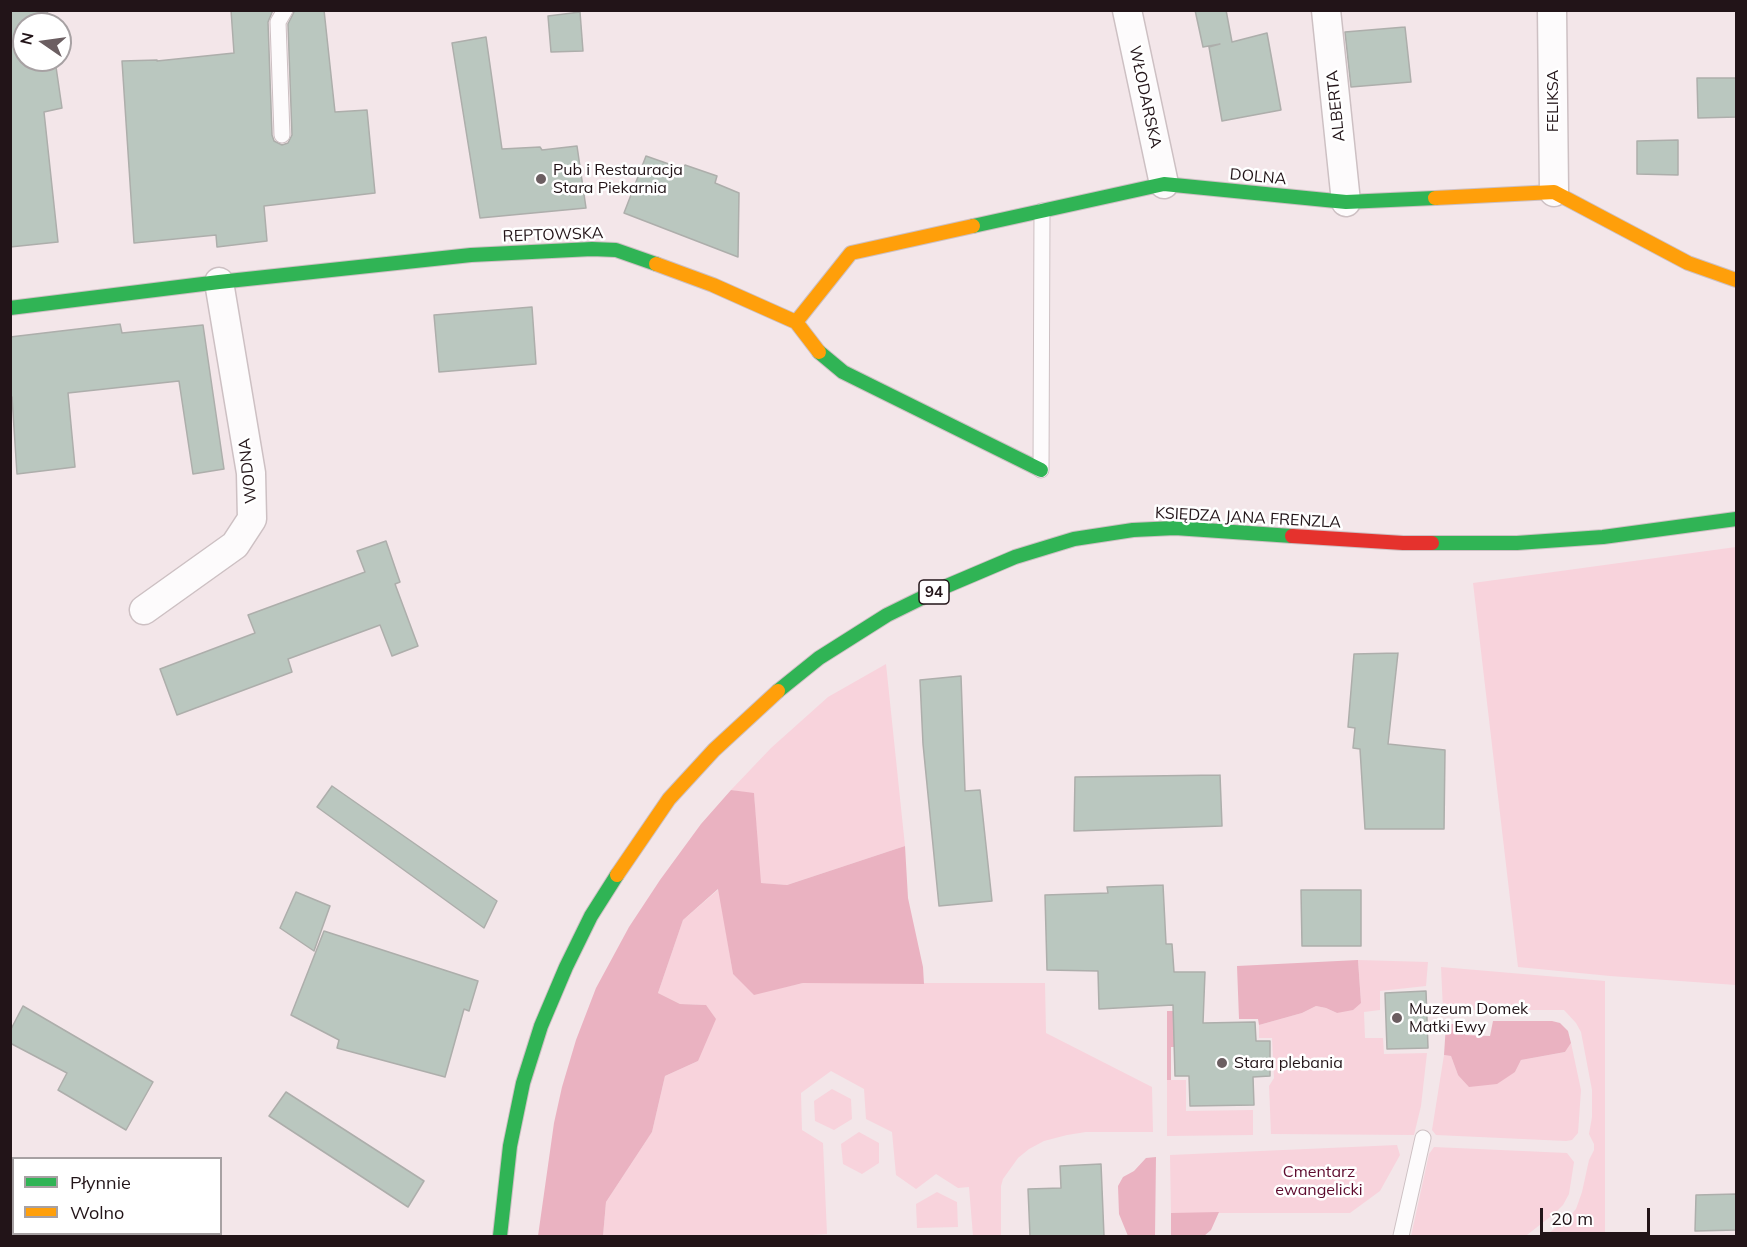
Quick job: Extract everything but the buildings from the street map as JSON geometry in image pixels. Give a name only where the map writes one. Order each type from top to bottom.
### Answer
[{"type":"street","name":"WŁODARSKA","points":[[1127,10],[1164,184]]},
{"type":"street","name":"ALBERTA","points":[[1326,10],[1346,202]]},
{"type":"street","name":"FELIKSA","points":[[1552,10],[1554,192]]},
{"type":"street","name":"DOLNA","points":[[796,322],[851,254],[1164,184],[1346,202],[1554,192]]},
{"type":"street","points":[[1554,192],[1688,263],[1737,280]]},
{"type":"street","name":"REPTOWSKA","points":[[10,308],[219,282],[471,255],[592,249],[616,250],[713,285],[796,322],[817,350],[843,372],[1041,470]]},
{"type":"street","name":"WODNA","points":[[144,610],[235,545],[252,519],[251,473],[219,282]]},
{"type":"street","name":"KSIĘDZA JANA FRENZLA","points":[[500,1236],[510,1146],[523,1083],[542,1026],[591,916],[669,799],[714,750],[764,702],[819,658],[887,615],[942,588],[1015,557],[1074,539],[1133,530],[1186,529],[1403,543],[1517,543],[1602,537],[1737,519]]},
{"type":"lane","points":[[282,135],[278,22],[285,10]]},
{"type":"lane","points":[[1041,470],[1042,211]]},
{"type":"lane","points":[[1401,1236],[1423,1138]]},
{"type":"green space","points":[[1736,547],[1736,985],[1518,967],[1473,583]]},
{"type":"green space","points":[[886,664],[905,846],[787,885],[760,883],[754,794],[731,790],[771,748],[828,697]]},
{"type":"green space","points":[[719,889],[733,974],[754,994],[803,983],[1045,983],[1046,1033],[1152,1087],[1153,1132],[1086,1132],[1044,1141],[1029,1149],[1018,1158],[1003,1179],[1001,1236],[973,1236],[969,1187],[958,1188],[936,1174],[916,1189],[896,1175],[892,1132],[866,1119],[864,1089],[831,1071],[801,1093],[802,1130],[823,1143],[827,1234],[603,1236],[606,1202],[652,1132],[665,1076],[698,1061],[706,1005],[680,1004],[658,993],[683,920]]},
{"type":"green space","points":[[1358,960],[1428,962],[1426,986],[1380,991],[1380,1010],[1364,1012],[1365,1038],[1383,1038],[1384,1054],[1427,1053],[1421,1106],[1414,1135],[1271,1134],[1269,1086],[1274,1078],[1272,1038],[1259,1038],[1259,1025],[1302,1013],[1316,1006],[1337,1013],[1361,1003]]},
{"type":"green space","points":[[1441,967],[1605,981],[1605,1236],[1545,1236],[1576,1209],[1589,1160],[1594,1150],[1589,1134],[1592,1117],[1592,1090],[1581,1032],[1576,1023],[1564,1010],[1443,1010]]},
{"type":"green space","points":[[1571,1043],[1581,1090],[1578,1133],[1572,1140],[1436,1135],[1432,1130],[1444,1055],[1451,1056],[1458,1075],[1515,1072],[1521,1060],[1565,1052]]},
{"type":"green space","points":[[1167,1080],[1186,1080],[1186,1111],[1253,1110],[1253,1135],[1167,1136]]},
{"type":"green space","points":[[832,1089],[851,1099],[852,1119],[834,1130],[815,1121],[814,1101]]},
{"type":"green space","points":[[859,1132],[879,1143],[879,1163],[862,1174],[843,1164],[841,1144]]},
{"type":"green space","name":"Cmentarz ewangelicki","points":[[1397,1145],[1400,1155],[1380,1191],[1350,1213],[1171,1213],[1170,1155]]},
{"type":"green space","points":[[1434,1147],[1567,1153],[1574,1162],[1569,1194],[1555,1213],[1527,1235],[1411,1236],[1429,1154]]},
{"type":"green space","points":[[937,1192],[957,1202],[958,1227],[917,1228],[916,1204]]},
{"type":"shaded area","points":[[731,790],[754,793],[761,883],[787,885],[905,846],[908,898],[923,967],[924,984],[803,983],[754,995],[733,974],[718,889],[683,920],[658,993],[680,1004],[706,1005],[716,1019],[698,1061],[665,1076],[652,1132],[606,1202],[603,1236],[538,1236],[554,1123],[562,1087],[576,1040],[596,988],[629,927],[660,880],[701,824]]},
{"type":"shaded area","points":[[1358,960],[1361,1003],[1353,1010],[1337,1013],[1316,1006],[1302,1013],[1259,1025],[1258,1019],[1239,1019],[1237,966]]},
{"type":"shaded area","points":[[1167,1011],[1187,1011],[1187,1047],[1171,1047],[1171,1080],[1167,1080]]},
{"type":"shaded area","points":[[1493,1021],[1560,1023],[1568,1031],[1571,1043],[1565,1052],[1521,1060],[1515,1072],[1497,1084],[1469,1087],[1458,1075],[1451,1056],[1444,1055],[1446,1024],[1464,1024],[1465,1035],[1490,1036]]},
{"type":"shaded area","points":[[1156,1157],[1155,1236],[1128,1236],[1119,1214],[1118,1186],[1123,1177],[1134,1171],[1146,1158]]},
{"type":"shaded area","points":[[1219,1212],[1211,1230],[1204,1236],[1171,1236],[1171,1213]]},
{"type":"traffic: fast","points":[[973,226],[1164,184],[1346,202],[1435,198]]},
{"type":"traffic: fast","points":[[10,308],[219,282],[471,255],[592,249],[616,250],[656,264]]},
{"type":"traffic: fast","points":[[819,352],[843,372],[1041,470]]},
{"type":"traffic: fast","points":[[1432,543],[1517,543],[1603,537],[1736,519]]},
{"type":"traffic: fast","points":[[778,691],[819,658],[887,615],[942,588],[1015,557],[1074,539],[1133,530],[1175,528],[1292,536]]},
{"type":"traffic: fast","points":[[500,1236],[510,1146],[523,1083],[541,1026],[591,916],[617,875]]},
{"type":"traffic: slow","points":[[1435,198],[1554,192],[1688,263],[1736,280]]},
{"type":"traffic: slow","points":[[796,322],[851,253],[973,226]]},
{"type":"traffic: slow","points":[[656,264],[713,285],[796,322],[819,352]]},
{"type":"traffic: slow","points":[[617,875],[669,799],[714,750],[778,691]]},
{"type":"traffic: jam","points":[[1292,536],[1432,543]]},
{"type":"place","name":"Pub i Restauracja Stara Piekarnia","points":[[541,179]]},
{"type":"place","name":"Muzeum Domek Matki Ewy","points":[[1397,1018]]},
{"type":"place","name":"Stara plebania","points":[[1222,1063]]}]
